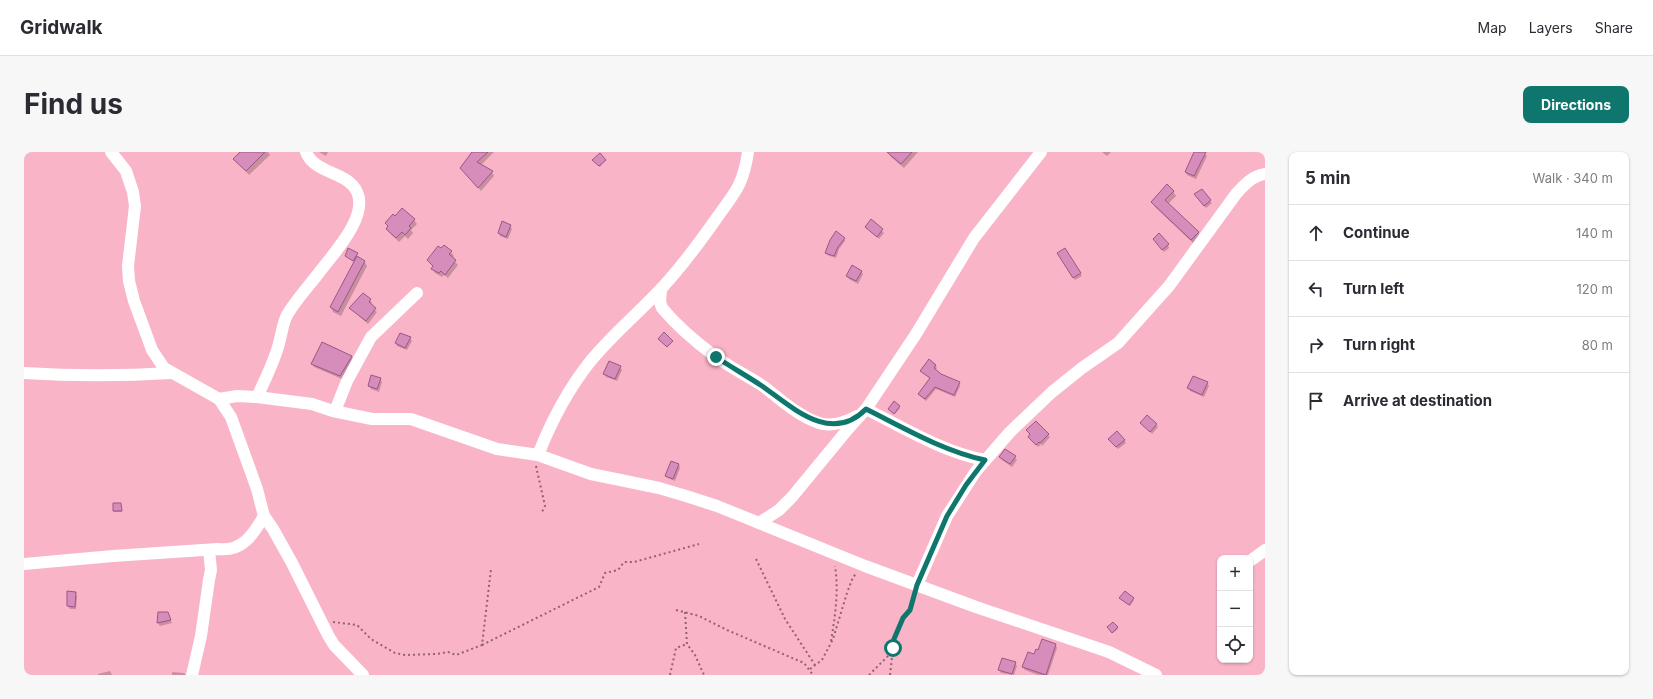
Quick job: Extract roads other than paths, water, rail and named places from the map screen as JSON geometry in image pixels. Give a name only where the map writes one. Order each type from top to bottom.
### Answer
[{"type":"street","points":[[112,152],[126,171],[133,192],[134,206],[128,266],[131,293],[152,350],[164,368],[219,399],[231,417]]},
{"type":"street","points":[[257,397],[277,350],[287,316],[353,226],[360,204],[357,192],[351,184],[312,161],[306,152]]},
{"type":"street","points":[[538,456],[549,428],[574,382],[622,326],[661,288],[696,246],[738,189],[744,174],[748,152]]},
{"type":"street","points":[[758,523],[779,510],[792,497],[863,412],[916,334],[974,238],[1036,153]]},
{"type":"street","points":[[917,585],[947,516],[966,485],[985,460],[1010,432],[1052,392],[1082,368],[1118,343],[1169,286],[1196,250],[1217,218],[1245,183],[1258,175],[1265,174]]},
{"type":"street","points":[[661,288],[660,302],[662,308],[691,336],[716,357],[762,386],[800,413],[820,423],[832,424],[845,421],[863,412]]},
{"type":"street","points":[[335,411],[347,381],[371,337],[417,293]]},
{"type":"street","points":[[24,373],[56,376],[171,373]]},
{"type":"street","points":[[219,399],[237,396],[257,397],[312,404],[335,411],[372,418],[411,420],[497,449],[538,456],[591,474],[659,488],[686,496],[758,523],[865,566],[976,607],[1104,650],[1156,675]]},
{"type":"street","points":[[237,396],[229,401],[227,406],[258,489],[264,516],[274,529],[311,599],[320,622],[334,645],[363,675]]},
{"type":"street","points":[[863,412],[939,445],[968,456],[985,460]]},
{"type":"street","points":[[24,564],[120,555],[228,550],[246,541],[253,534],[264,516]]},
{"type":"street","points":[[192,675],[201,636],[212,570],[210,550]]},
{"type":"street","points":[[1253,558],[1265,550]]}]
